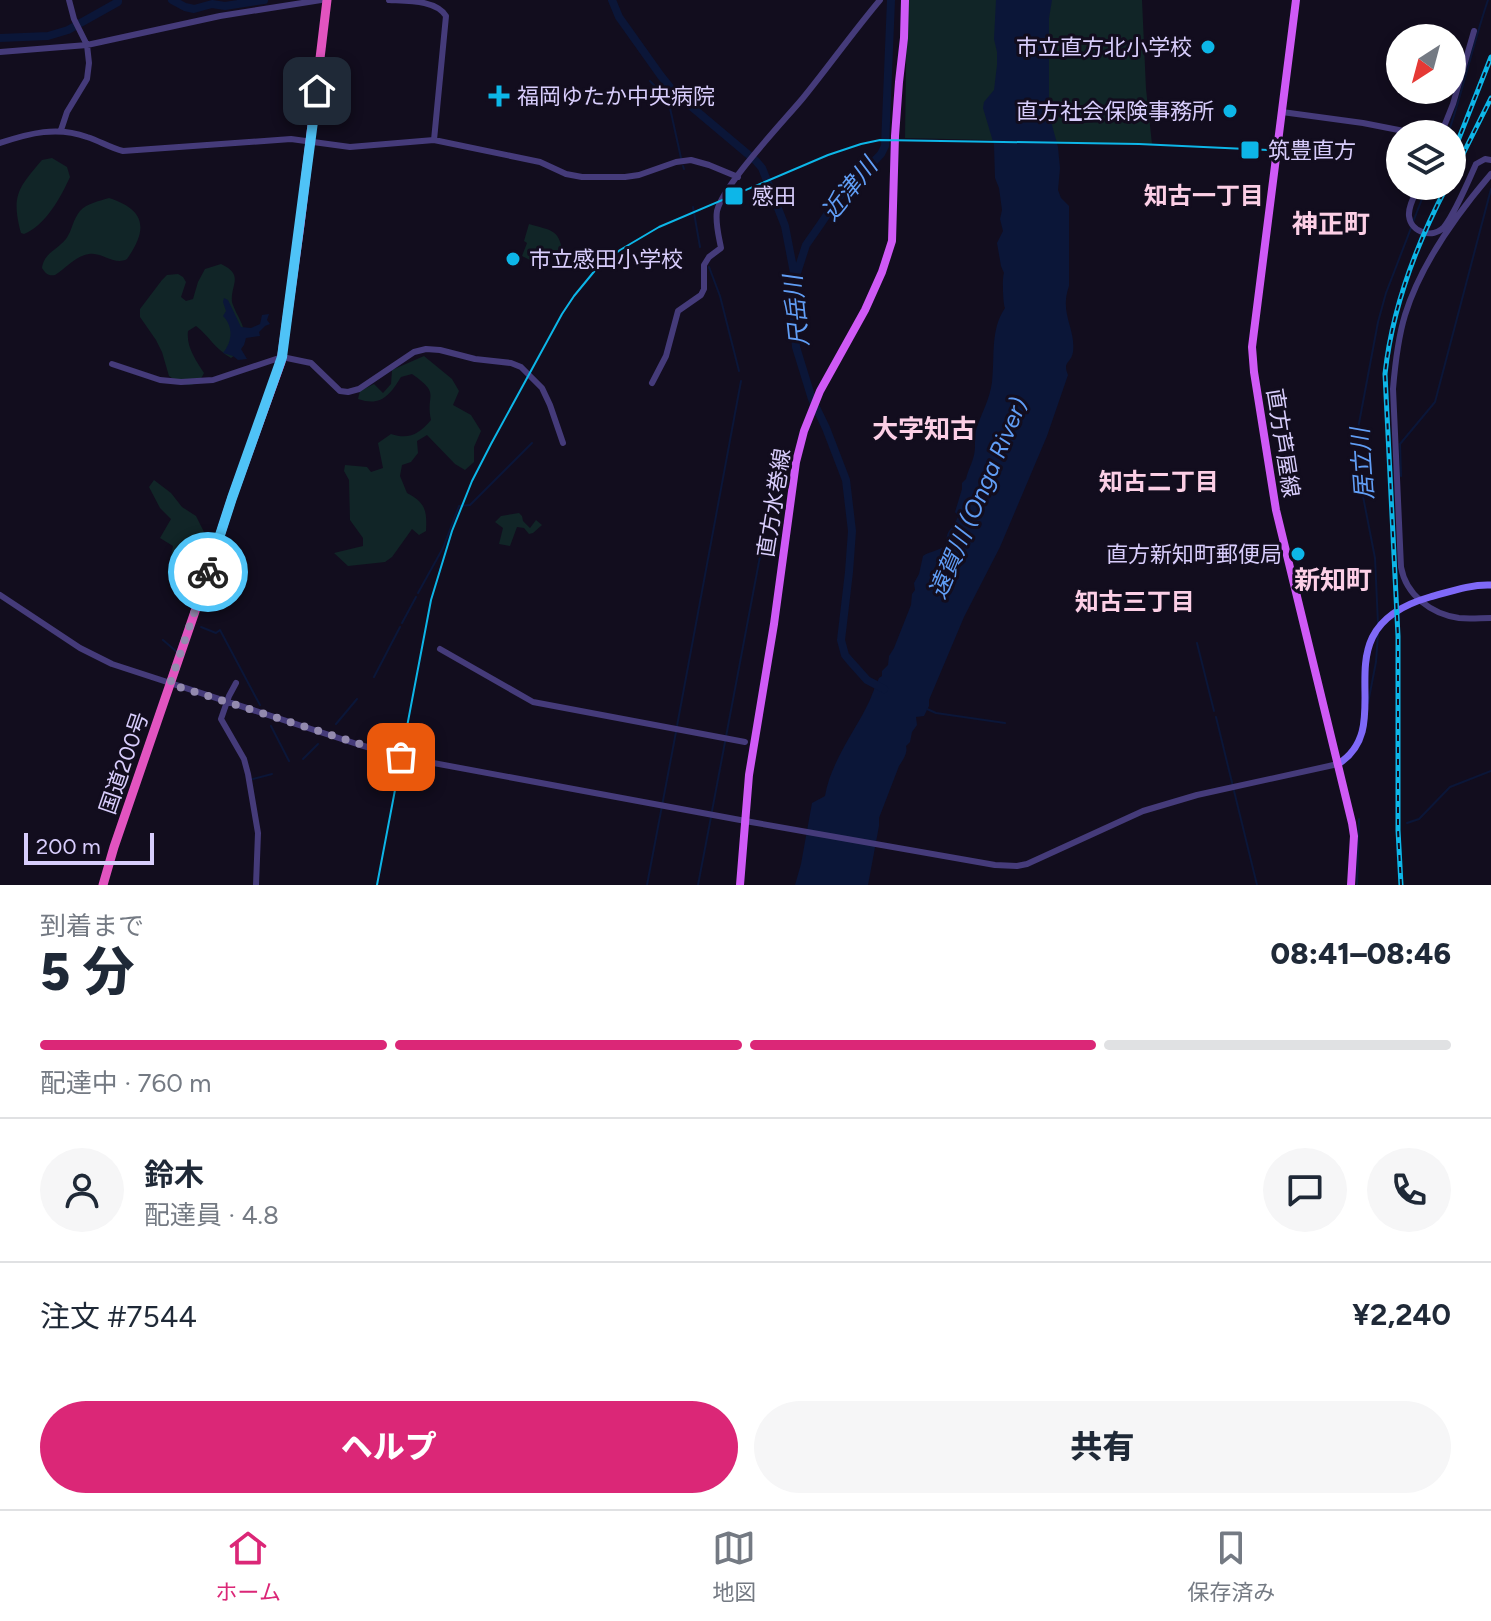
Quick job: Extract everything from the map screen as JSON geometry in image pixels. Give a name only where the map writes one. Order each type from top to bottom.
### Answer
[{"type":"highway","name":"国道200号","points":[[103,885],[282,357],[310,151],[324,0]]},
{"type":"main road","name":"直方水巻線","points":[[740,885],[749,822],[749,775],[772,638],[796,462],[820,391],[869,301],[892,241],[895,136],[905,0]]},
{"type":"main road","name":"直方芦屋線","points":[[1296,0],[1254,323],[1253,359],[1276,510],[1352,823],[1351,885]]},
{"type":"main road","points":[[1338,764],[1360,742],[1364,724],[1364,667],[1372,640],[1382,624],[1392,614],[1421,600],[1491,585]]},
{"type":"street","points":[[61,130],[67,112],[87,79],[89,63],[87,45],[74,19],[69,0]]},
{"type":"street","points":[[0,52],[87,45],[220,16],[324,0]]},
{"type":"street","points":[[389,0],[434,4],[446,16],[434,140]]},
{"type":"street","points":[[652,383],[666,356],[678,311],[703,293],[704,265],[721,248],[718,209],[747,164],[880,0]]},
{"type":"street","points":[[1447,120],[1474,31]]},
{"type":"street","points":[[1282,112],[1386,128]]},
{"type":"street","points":[[0,143],[28,133],[61,130],[123,151],[291,139],[350,147],[434,140],[540,162],[566,174],[582,177],[639,175],[691,160],[738,177]]},
{"type":"street","points":[[1466,185],[1476,164],[1481,160],[1491,160]]},
{"type":"street","points":[[1491,174],[1465,205],[1415,289],[1403,320],[1393,389],[1403,580],[1412,593],[1435,611],[1460,618],[1491,618]]},
{"type":"street","points":[[1413,200],[1410,222],[1422,232],[1434,233],[1445,226],[1458,200]]},
{"type":"street","points":[[112,364],[160,380],[181,382],[213,380],[282,357],[311,363],[340,391],[348,392],[359,389],[414,352],[440,350],[475,359],[511,363],[529,373],[542,388],[563,443]]},
{"type":"street","points":[[0,595],[80,648],[112,664],[401,757],[987,864],[1027,864],[1143,811],[1338,764]]},
{"type":"street","points":[[440,649],[533,702],[745,742]]},
{"type":"street","points":[[236,683],[221,719],[244,759],[254,805],[258,842],[256,885]]},
{"type":"green space","points":[[907,0],[1142,0],[1152,144],[905,138]]},
{"type":"green space","points":[[52,158],[67,167],[70,177],[57,202],[39,225],[21,233],[17,210],[19,193],[42,160]]},
{"type":"green space","points":[[109,198],[130,208],[140,222],[138,238],[127,259],[118,261],[89,254],[76,259],[55,275],[46,273],[42,268],[45,259],[66,239],[80,211]]},
{"type":"green space","points":[[529,224],[550,230],[557,236],[563,257],[558,262],[549,254],[540,265],[522,256]]},
{"type":"green space","points":[[221,264],[233,272],[232,302],[243,326],[244,343],[231,358],[196,326],[188,331],[190,348],[204,373],[197,382],[184,384],[169,376],[162,352],[140,317],[140,309],[167,275],[183,277],[186,282],[181,297],[186,301],[193,299],[205,269]]},
{"type":"green space","points":[[424,356],[452,379],[459,391],[453,405],[471,415],[481,431],[474,447],[474,462],[465,470],[427,435],[417,441],[418,453],[411,462],[402,465],[400,476],[407,493],[424,508],[426,531],[419,535],[412,529],[385,562],[348,566],[334,553],[363,546],[363,538],[350,520],[349,480],[344,471],[345,465],[367,467],[371,472],[383,468],[378,443],[391,434],[413,434],[431,420],[430,391],[412,374],[401,377],[389,394],[379,400],[358,399],[360,391],[374,384],[383,393],[391,384],[392,370]]},
{"type":"green space","points":[[154,480],[196,516],[210,556],[185,556],[167,575],[173,546],[160,538],[171,519],[160,508],[149,487]]},
{"type":"green space","points":[[519,513],[530,528],[536,520],[542,525],[529,534],[524,528],[517,527],[510,546],[499,544],[503,528],[495,522],[501,516]]},
{"type":"water","name":"遠賀川 (Onga River)","points":[[996,0],[1052,0],[1049,18],[1049,114],[1058,147],[1058,190],[1069,206],[1069,286],[1066,305],[1073,352],[1066,365],[1068,375],[1047,436],[1000,547],[964,617],[929,706],[924,716],[916,717],[917,725],[879,818],[868,885],[795,885],[812,803],[825,796],[836,762],[868,705],[882,671],[888,665],[911,605],[923,556],[946,545],[947,535],[958,516],[955,512],[962,483],[975,452],[976,430],[991,388],[995,334],[1005,308],[1004,273],[997,243],[1003,231],[1000,219],[1002,210],[995,178],[994,145],[983,108],[994,90],[997,65],[994,39]]},
{"type":"water","points":[[224,298],[228,300],[241,327],[251,328],[260,324],[262,315],[269,314],[267,320],[270,324],[259,332],[260,336],[246,338],[241,349],[247,359],[238,360],[223,353],[230,334],[223,316],[226,311]]},
{"type":"waterway","name":"尺岳川","points":[[0,38],[48,36],[68,30],[118,0]]},
{"type":"waterway","name":"尺岳川","points":[[172,0],[194,9],[212,4],[225,6],[264,0]]},
{"type":"waterway","name":"尺岳川","points":[[612,0],[619,17],[674,92],[762,168],[785,226],[795,278],[796,347],[812,399],[846,480],[852,531],[841,640],[850,661],[867,680],[884,689]]},
{"type":"waterway","name":"近津川","points":[[796,276],[806,245],[845,188],[862,174],[885,146],[891,0]]},
{"type":"waterway","name":"居立川","points":[[1452,120],[1488,0]]},
{"type":"waterway","points":[[650,81],[670,102],[681,158]]},
{"type":"waterway","points":[[1401,476],[1400,444],[1435,402],[1491,189]]},
{"type":"waterway","name":"居立川","points":[[1413,222],[1422,200]]},
{"type":"waterway","points":[[693,207],[700,247]]},
{"type":"waterway","name":"居立川","points":[[1378,624],[1375,558],[1354,450],[1378,322],[1411,228]]},
{"type":"waterway","points":[[709,267],[720,296],[739,371]]},
{"type":"waterway","points":[[677,726],[741,381]]},
{"type":"waterway","points":[[418,593],[443,548],[459,506],[470,505],[532,443]]},
{"type":"waterway","points":[[712,811],[771,498]]},
{"type":"waterway","points":[[402,623],[416,597]]},
{"type":"waterway","points":[[201,627],[216,633],[220,630],[260,705]]},
{"type":"waterway","points":[[374,677],[400,627]]},
{"type":"waterway","name":"居立川","points":[[1368,703],[1378,634]]},
{"type":"waterway","points":[[163,640],[177,652]]},
{"type":"waterway","points":[[1197,643],[1214,711]]},
{"type":"waterway","points":[[336,724],[357,699]]},
{"type":"waterway","points":[[927,709],[1005,723]]},
{"type":"waterway","points":[[1216,717],[1257,885]]},
{"type":"waterway","points":[[271,726],[289,761]]},
{"type":"waterway","points":[[647,885],[676,732]]},
{"type":"waterway","points":[[303,759],[318,744]]},
{"type":"waterway","points":[[1407,823],[1419,819],[1450,787],[1491,771]]},
{"type":"waterway","points":[[253,779],[272,774]]},
{"type":"waterway","points":[[698,885],[711,817]]},
{"type":"waterway","name":"居立川","points":[[1357,885],[1359,819]]},
{"type":"tram line","points":[[377,885],[431,600],[452,531],[472,481],[562,314],[597,268],[659,227],[828,155],[880,140],[1139,144],[1268,150]]},
{"type":"railway","points":[[1466,120],[1491,57]]},
{"type":"railway","points":[[1466,148],[1491,98]]},
{"type":"railway","points":[[1401,885],[1398,636],[1385,374],[1393,325],[1407,277],[1440,200]]},
{"type":"way so far","points":[[208,572],[170,684],[401,757]]},
{"type":"place","name":"市立直方北小学校","points":[[1208,47]]},
{"type":"place","name":"福岡ゆたか中央病院","points":[[499,96]]},
{"type":"place","name":"直方社会保険事務所","points":[[1230,111]]},
{"type":"place","name":"筑豊直方","points":[[1250,150]]},
{"type":"place","name":"感田","points":[[734,196]]},
{"type":"place","name":"市立感田小学校","points":[[513,259]]},
{"type":"place","name":"直方新知町郵便局","points":[[1298,554]]},
{"type":"district","name":"知古一丁目","points":[[1204,195]]},
{"type":"district","name":"神正町","points":[[1331,224]]},
{"type":"district","name":"大字知古","points":[[924,429]]},
{"type":"district","name":"知古二丁目","points":[[1159,481]]},
{"type":"district","name":"新知町","points":[[1333,580]]},
{"type":"district","name":"知古三丁目","points":[[1135,601]]},
{"type":"route","points":[[208,572],[282,357],[317,91]]}]
